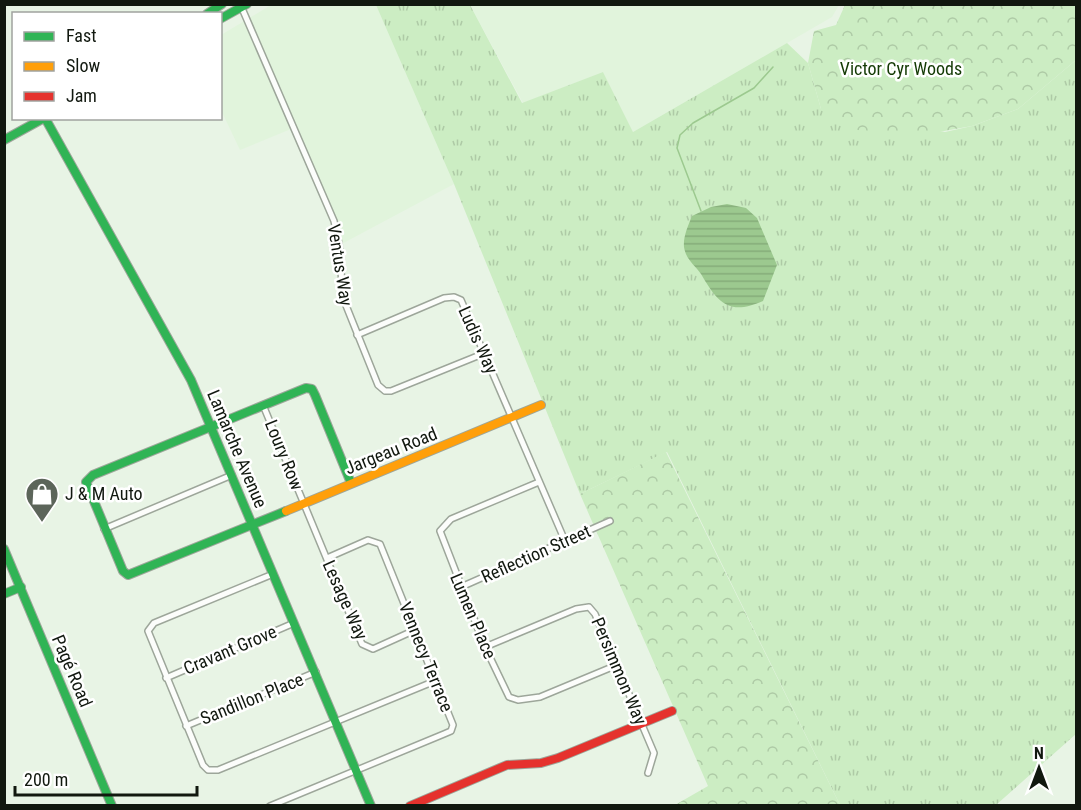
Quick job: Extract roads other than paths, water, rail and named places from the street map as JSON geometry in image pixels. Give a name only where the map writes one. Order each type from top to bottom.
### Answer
[{"type":"street","points":[[222,18],[243,5]]},
{"type":"street","name":"Ventus Way","points":[[243,5],[334,221],[340,250],[341,290],[376,381],[387,391],[485,353]]},
{"type":"street","points":[[4,140],[40,120]]},
{"type":"street","name":"Lamarche Avenue","points":[[45,120],[185,368],[212,426],[371,806]]},
{"type":"street","name":"Ludis Way","points":[[357,335],[442,299],[456,297],[466,308],[565,541]]},
{"type":"street","points":[[232,475],[104,529],[86,489],[87,479],[299,390],[312,389],[351,483]]},
{"type":"street","name":"Loury Row","points":[[263,405],[304,504]]},
{"type":"street","name":"Jargeau Road","points":[[104,529],[123,572],[128,575],[541,405]]},
{"type":"street","name":"Lumen Place","points":[[539,482],[451,519],[441,527],[440,537],[485,647],[506,694],[518,700],[540,697],[617,665]]},
{"type":"street","name":"Lesage Way","points":[[304,504],[362,644],[373,649],[415,630]]},
{"type":"street","name":"Reflection Street","points":[[461,587],[610,521]]},
{"type":"street","name":"Vennecy Terrace","points":[[327,558],[368,540],[380,544],[451,719],[451,731],[357,770]]},
{"type":"street","name":"Pagé Road","points":[[4,549],[112,806]]},
{"type":"street","points":[[273,574],[150,626],[148,637],[203,765],[213,771],[435,681]]},
{"type":"street","points":[[4,594],[21,587]]},
{"type":"street","name":"Persimmon Way","points":[[485,647],[576,609],[589,607],[595,614],[654,753],[648,773]]},
{"type":"street","name":"Cravant Grove","points":[[166,678],[294,622]]},
{"type":"street","name":"Sandillon Place","points":[[186,726],[316,672]]},
{"type":"street","points":[[410,806],[430,802],[507,765],[549,761],[672,711]]},
{"type":"street","points":[[270,806],[357,770]]},
{"type":"waterway","points":[[701,211],[677,148],[680,135],[693,123],[754,88],[773,67]]},
{"type":"place","name":"J & M Auto","points":[[42,523]]},
{"type":"park label","name":"Victor Cyr Woods","points":[[901,69]]}]
